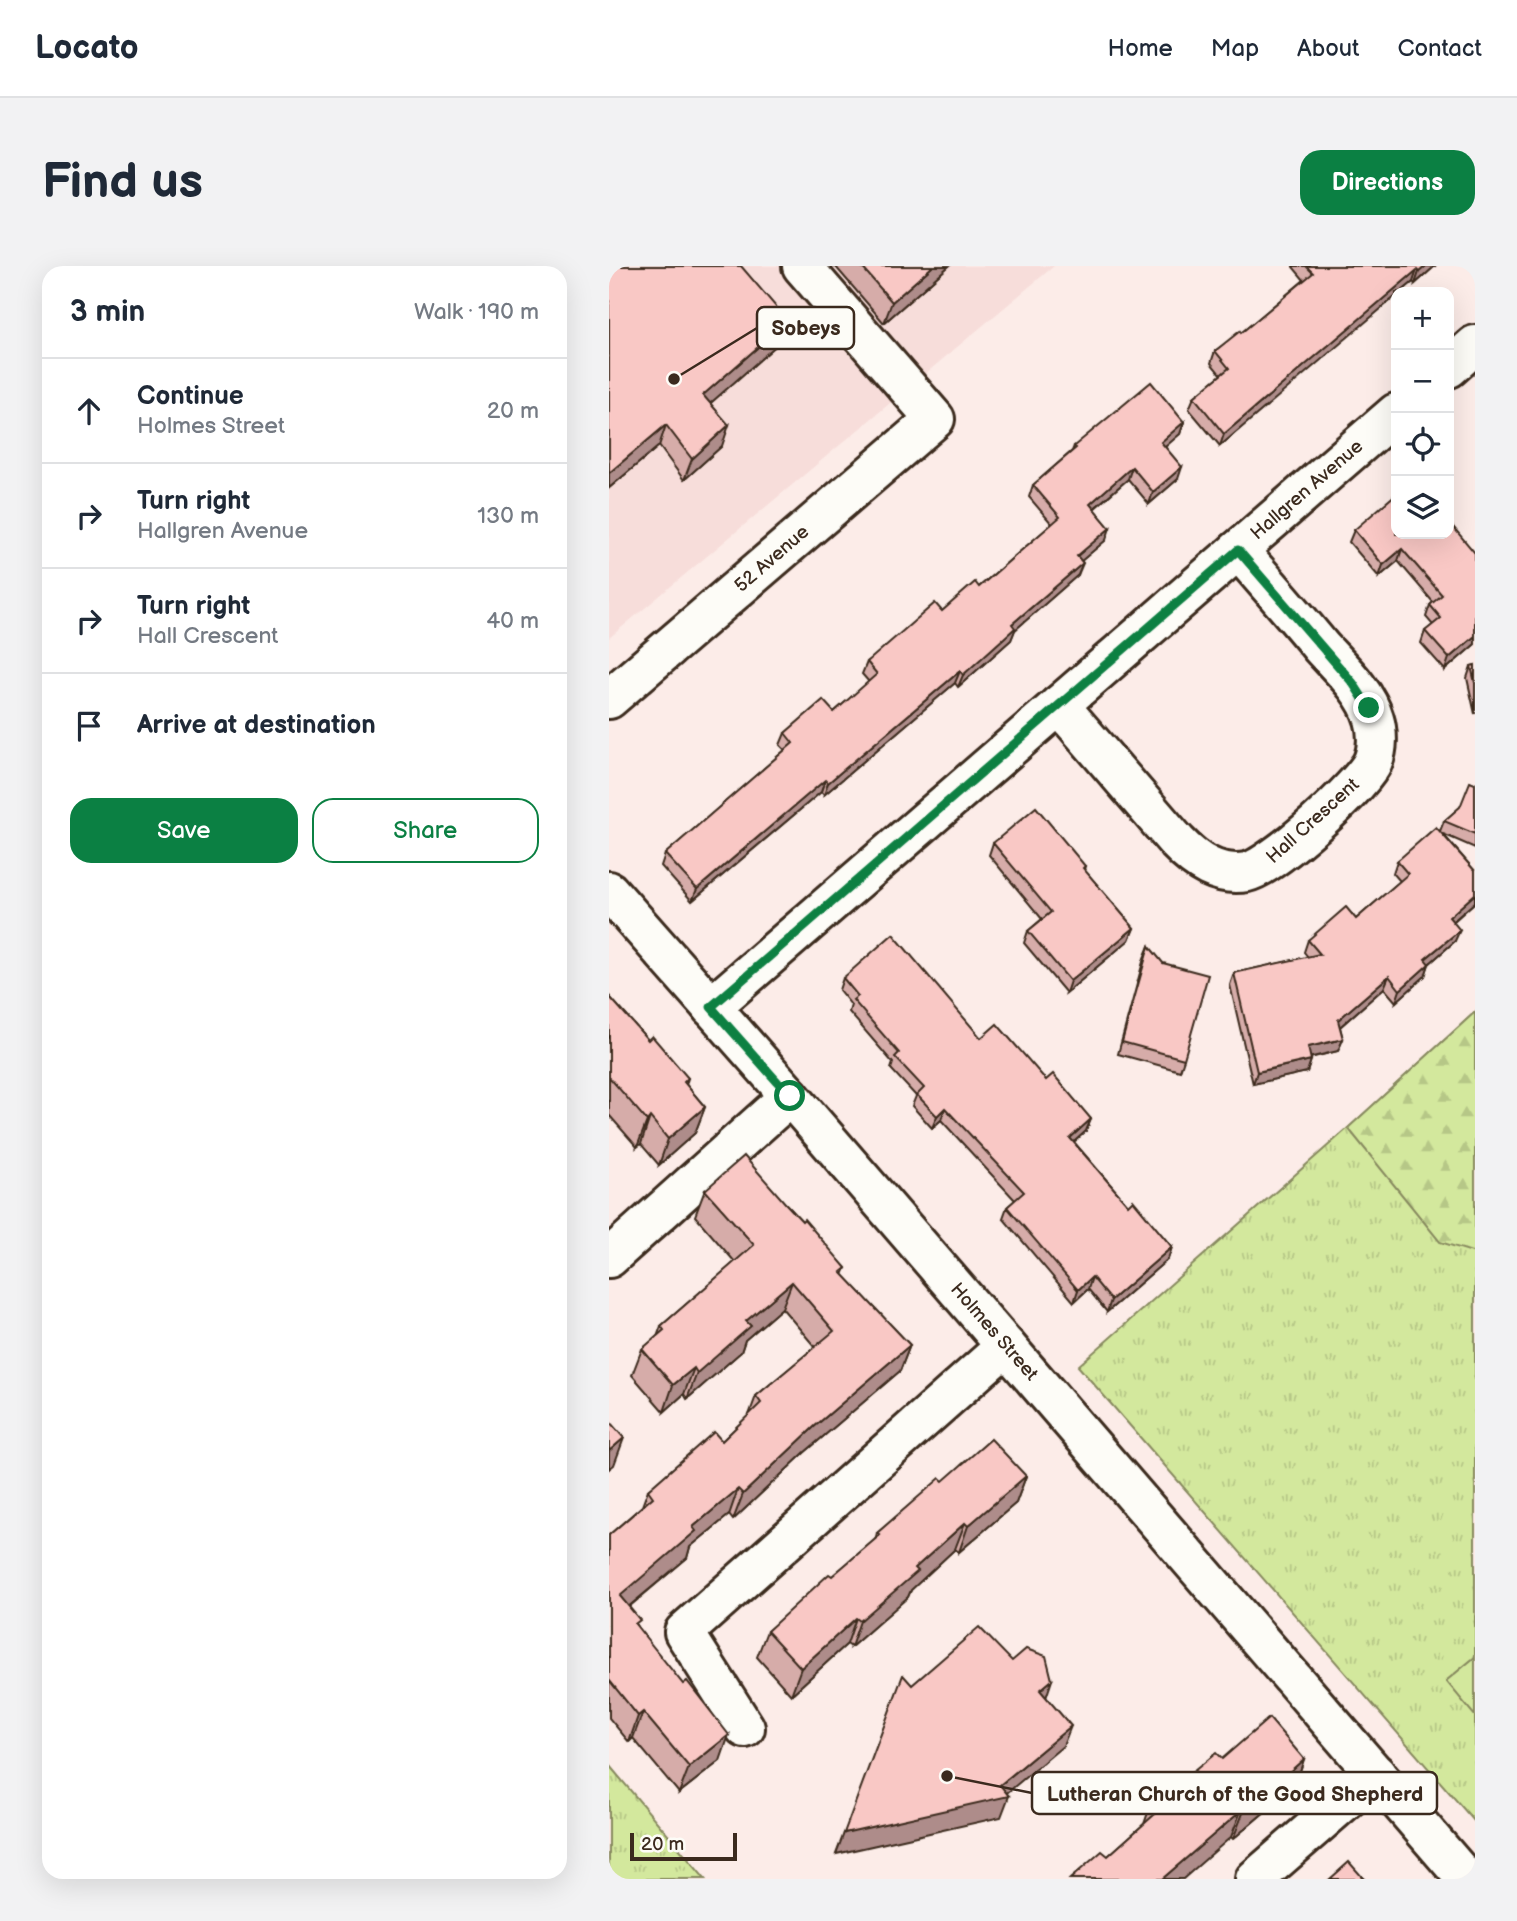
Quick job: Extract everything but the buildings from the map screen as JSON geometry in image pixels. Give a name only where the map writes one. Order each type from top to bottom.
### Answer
[{"type":"street","name":"52 Avenue","points":[[609,699],[935,419],[802,266]]},
{"type":"street","points":[[1454,364],[1475,345]]},
{"type":"street","name":"Hallgren Avenue","points":[[711,1007],[1391,417]]},
{"type":"street","name":"Hall Crescent","points":[[1059,705],[1177,842],[1199,862],[1214,870],[1245,872],[1255,870],[1279,854],[1352,789],[1367,772],[1373,762],[1376,748],[1375,720],[1353,683],[1238,550]]},
{"type":"street","name":"Holmes Street","points":[[609,891],[790,1096],[1466,1879]]},
{"type":"street","points":[[609,1258],[790,1096]]},
{"type":"street","points":[[745,1728],[684,1632],[1006,1346]]},
{"type":"street","points":[[1255,1879],[1376,1774]]},
{"type":"shaded area","points":[[609,266],[1054,266],[609,638]]},
{"type":"green space","points":[[1475,1012],[1475,1822],[1078,1366]]},
{"type":"green space","points":[[1475,1012],[1475,1253],[1440,1242],[1348,1128]]},
{"type":"green space","points":[[1475,1657],[1475,1716],[1446,1681]]},
{"type":"green space","points":[[609,1765],[705,1879],[609,1879]]},
{"type":"place","name":"Sobeys","points":[[674,379]]},
{"type":"place","name":"Lutheran Church of the Good Shepherd","points":[[947,1776]]},
{"type":"route","points":[[790,1096],[711,1007],[1238,550],[1353,683],[1369,708]]}]
